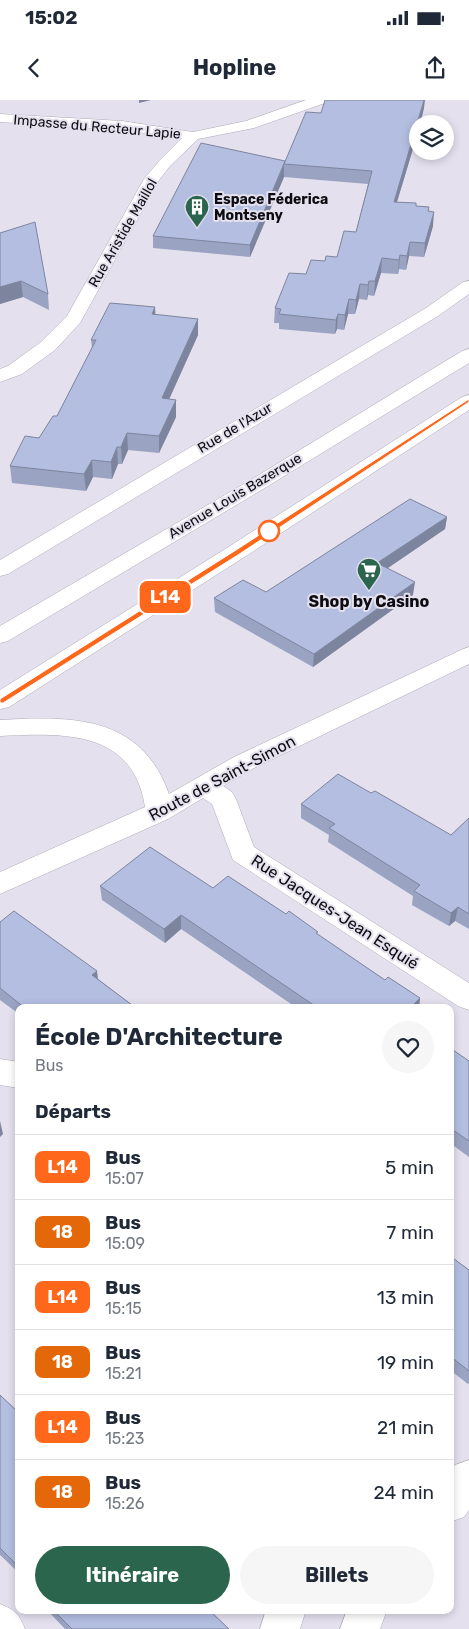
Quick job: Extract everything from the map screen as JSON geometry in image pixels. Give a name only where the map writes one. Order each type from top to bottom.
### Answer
[{"type":"street","points":[[193,136],[249,125],[320,100]]},
{"type":"street","name":"Impasse du Recteur Lapie","points":[[0,118],[108,125],[170,131],[193,136]]},
{"type":"street","name":"Rue Aristide Maillol","points":[[0,376],[14,370],[48,346],[74,319],[152,179],[193,136]]},
{"type":"street","name":"Rue de l'Azur","points":[[0,569],[432,312],[469,286]]},
{"type":"street","name":"Avenue Louis Bazerque","points":[[0,636],[256,485],[469,355]]},
{"type":"street","points":[[0,701],[238,551],[469,401]]},
{"type":"street","name":"Route de Saint-Simon","points":[[0,884],[160,812],[243,763],[469,655]]},
{"type":"street","points":[[0,728],[32,726],[76,728],[106,735],[131,752],[144,764],[158,794],[160,812]]},
{"type":"street","name":"Rue Jacques-Jean Esquié","points":[[204,786],[223,799],[243,853],[469,998]]},
{"type":"street","points":[[0,1072],[15,1074]]},
{"type":"street","points":[[454,1498],[469,1479]]},
{"type":"street","points":[[280,1629],[285,1614]]},
{"type":"street","points":[[360,1629],[366,1614]]},
{"type":"street","points":[[0,1624],[5,1629]]},
{"type":"building","points":[[325,100],[424,100],[420,115],[409,115],[409,151],[394,202],[416,203],[416,206],[429,207],[428,211],[434,212],[425,243],[410,242],[407,256],[400,255],[399,260],[382,258],[375,281],[369,281],[368,285],[360,284],[356,300],[349,299],[345,315],[338,314],[336,320],[279,314],[281,309],[275,308],[289,273],[306,274],[311,260],[325,261],[326,256],[337,257],[344,231],[356,232],[372,171],[284,164],[306,112],[321,113]]},
{"type":"building","points":[[201,143],[285,161],[250,245],[153,236]]},
{"type":"building","points":[[35,222],[48,294],[21,281],[0,287],[0,233]]},
{"type":"building","points":[[110,303],[155,307],[152,314],[198,319],[162,398],[176,400],[159,436],[127,433],[121,447],[117,447],[111,462],[92,460],[84,474],[10,466],[25,436],[39,438],[53,416],[57,416],[96,340],[91,340]]},
{"type":"building","points":[[410,499],[447,517],[377,563],[415,582],[314,654],[214,598],[243,580],[266,592]]},
{"type":"building","points":[[338,774],[371,793],[375,791],[451,835],[469,818],[469,914],[458,907],[451,913],[414,891],[420,885],[329,828],[335,824],[301,804]]},
{"type":"building","points":[[150,847],[213,888],[228,876],[286,914],[289,911],[318,932],[316,933],[385,980],[388,977],[420,998],[414,1004],[312,1004],[181,915],[164,929],[100,886]]},
{"type":"building","points":[[14,911],[97,971],[92,975],[131,1004],[20,1004],[0,988],[0,922]]},
{"type":"building","points":[[454,1051],[469,1061],[469,1141],[454,1131]]},
{"type":"building","points":[[454,1259],[469,1270],[469,1371],[454,1359]]},
{"type":"building","points":[[0,1395],[15,1409],[15,1563],[0,1548]]},
{"type":"building","points":[[57,1614],[213,1614],[229,1629],[72,1629]]},
{"type":"bus line","name":"L14","points":[[0,701],[238,551],[469,401]]},
{"type":"place","name":"Espace Féderica Montseny","points":[[197,228]]},
{"type":"place","name":"Shop by Casino","points":[[369,591]]}]
